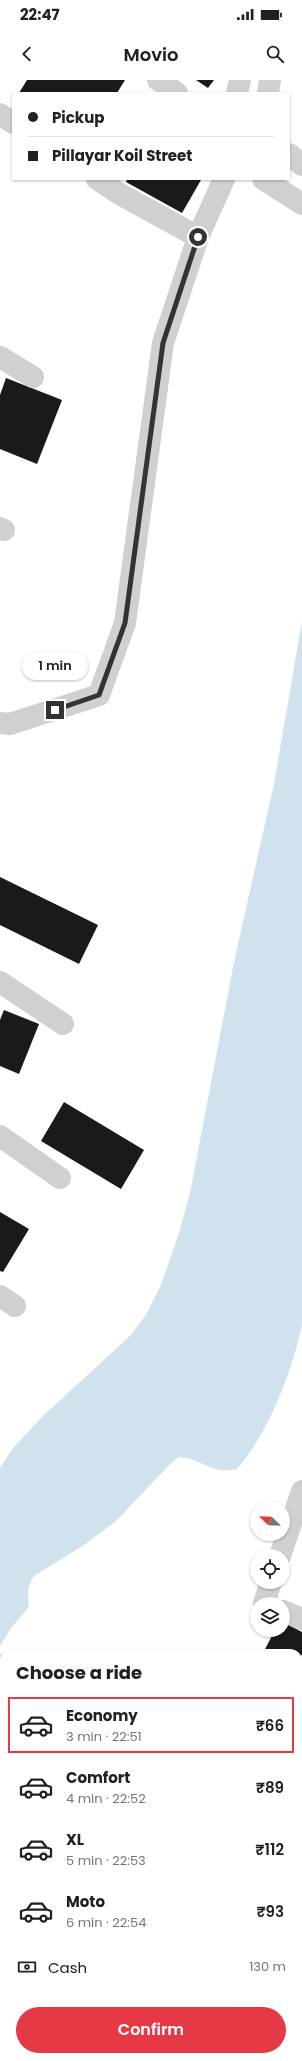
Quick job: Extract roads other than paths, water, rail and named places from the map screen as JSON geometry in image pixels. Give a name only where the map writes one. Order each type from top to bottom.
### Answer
[{"type":"street","points":[[158,80],[176,92]]},
{"type":"street","points":[[237,92],[240,80]]},
{"type":"street","points":[[268,92],[270,80]]},
{"type":"street","points":[[0,114],[12,122]]},
{"type":"street","points":[[290,155],[302,165]]},
{"type":"street","points":[[98,180],[118,193],[198,237]]},
{"type":"street","points":[[0,723],[10,724],[99,695],[125,623],[163,343],[198,237],[224,180]]},
{"type":"street","points":[[265,180],[293,198]]},
{"type":"street","points":[[0,357],[33,377]]},
{"type":"street","points":[[0,982],[63,1024]]},
{"type":"street","points":[[0,1136],[60,1178]]},
{"type":"street","points":[[282,1549],[302,1491]]},
{"type":"street","points":[[290,1614],[302,1619]]},
{"type":"water","points":[[302,621],[302,1325],[292,1363],[278,1401],[260,1437],[237,1469],[221,1470],[187,1458],[179,1457],[172,1462],[115,1522],[84,1545],[34,1576],[28,1591],[29,1607],[11,1628],[0,1646],[0,1468],[13,1448],[44,1415],[130,1336],[147,1313],[161,1285],[179,1233],[190,1193],[234,962],[274,784]]}]
